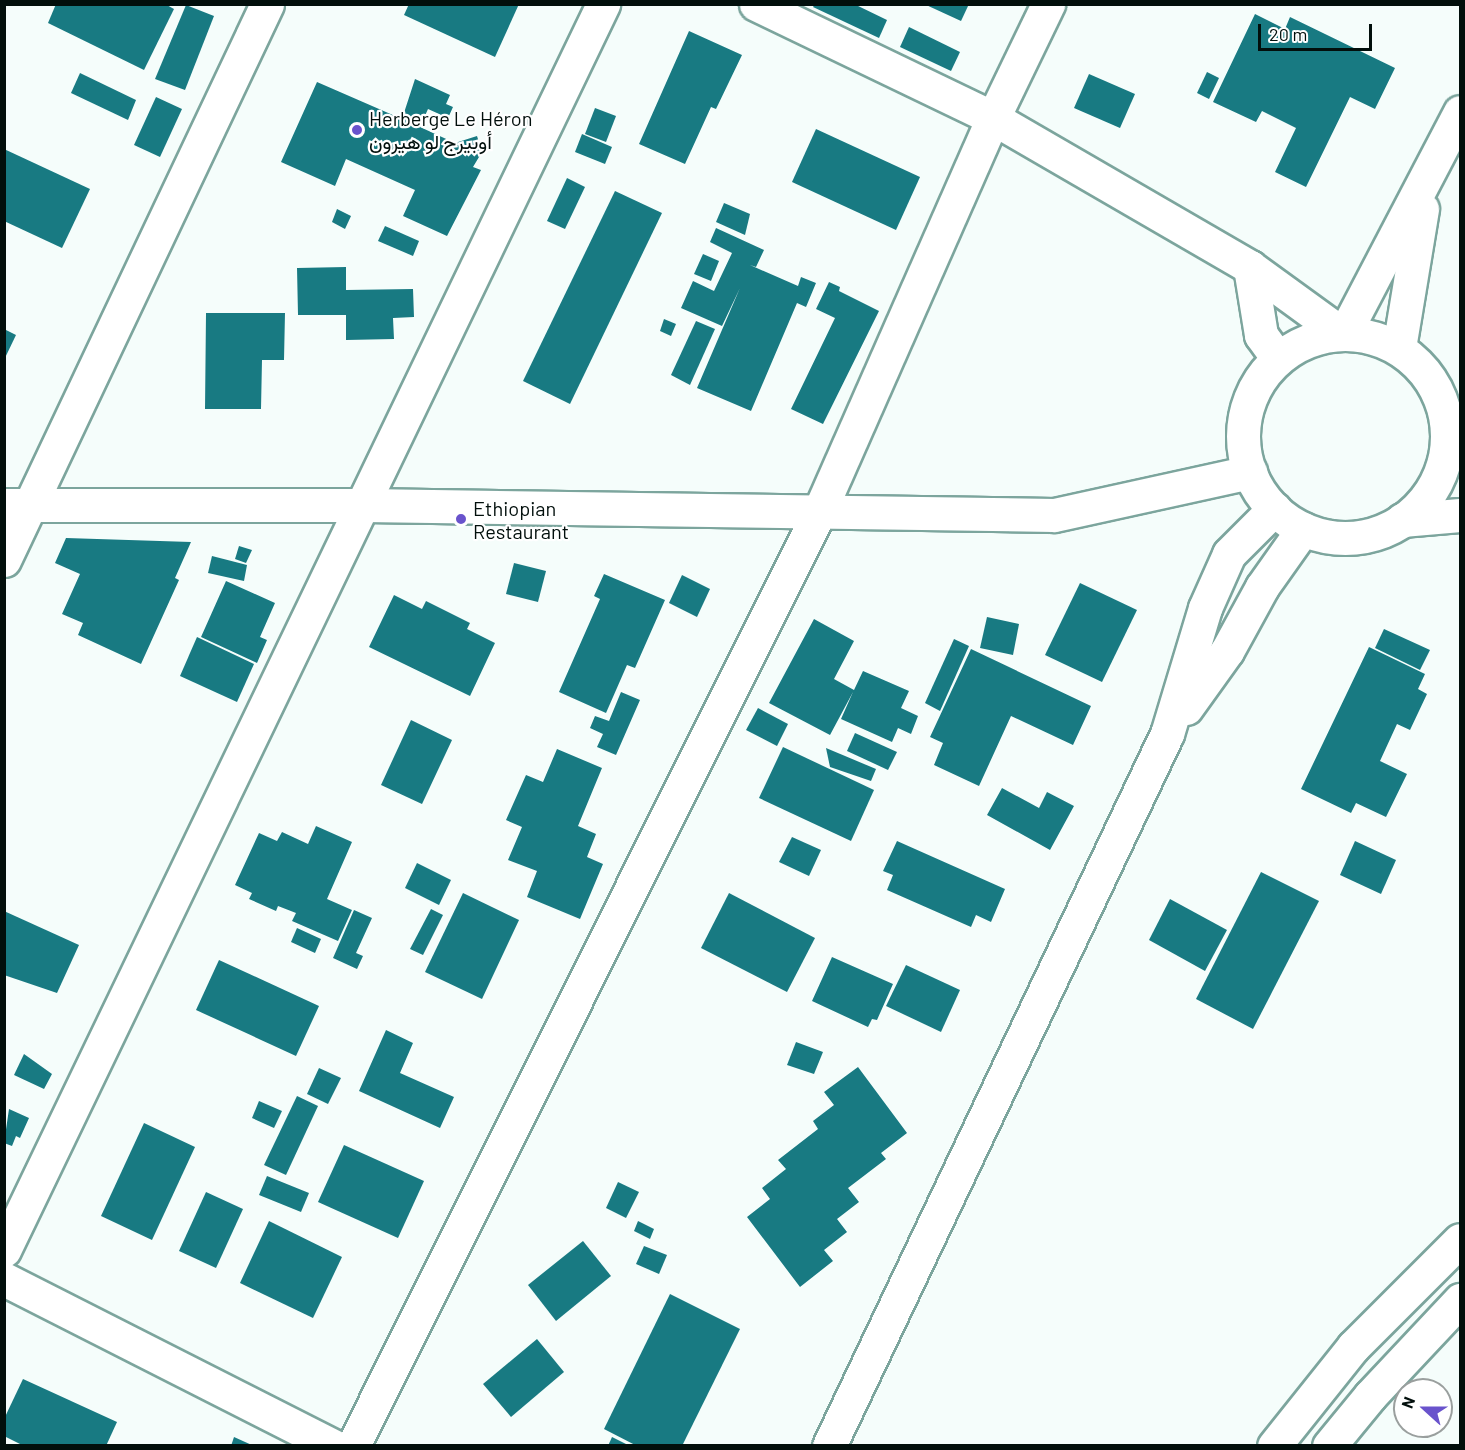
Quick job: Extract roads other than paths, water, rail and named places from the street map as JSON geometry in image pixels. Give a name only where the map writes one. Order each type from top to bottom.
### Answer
[{"type":"street","points":[[4,560],[17,504],[267,4]]},
{"type":"street","points":[[4,1250],[603,4]]},
{"type":"street","points":[[756,4],[993,118],[1250,267],[1343,333]]},
{"type":"street","points":[[353,1446],[820,510],[993,118],[1048,4]]},
{"type":"street","points":[[1343,333],[1426,183],[1461,112]]},
{"type":"street","points":[[1399,348],[1426,183]]},
{"type":"street","points":[[1250,267],[1261,335],[1278,358]]},
{"type":"street","points":[[1343,333],[1373,337],[1399,348],[1422,367],[1438,391],[1454,452],[1429,493],[1402,520],[1380,532],[1354,538],[1328,537],[1304,529],[1274,509],[1250,472],[1243,443],[1246,411],[1258,383],[1278,358],[1307,340],[1343,333]]},
{"type":"street","points":[[17,504],[364,505],[1054,515],[1250,472]]},
{"type":"street","points":[[829,1446],[1167,734],[1205,608],[1229,554],[1274,509]]},
{"type":"street","points":[[1402,520],[1461,515]]},
{"type":"street","points":[[1167,734],[1227,651],[1262,587],[1304,529]]},
{"type":"street","points":[[1274,1446],[1353,1347],[1461,1240]]},
{"type":"street","points":[[4,1279],[333,1446]]},
{"type":"street","points":[[1329,1446],[1370,1396],[1461,1300]]},
{"type":"place","name":"Herberge Le Héron أوبيرج لو هيرون","points":[[357,130]]},
{"type":"place","name":"Ethiopian Restaurant","points":[[461,519]]}]
